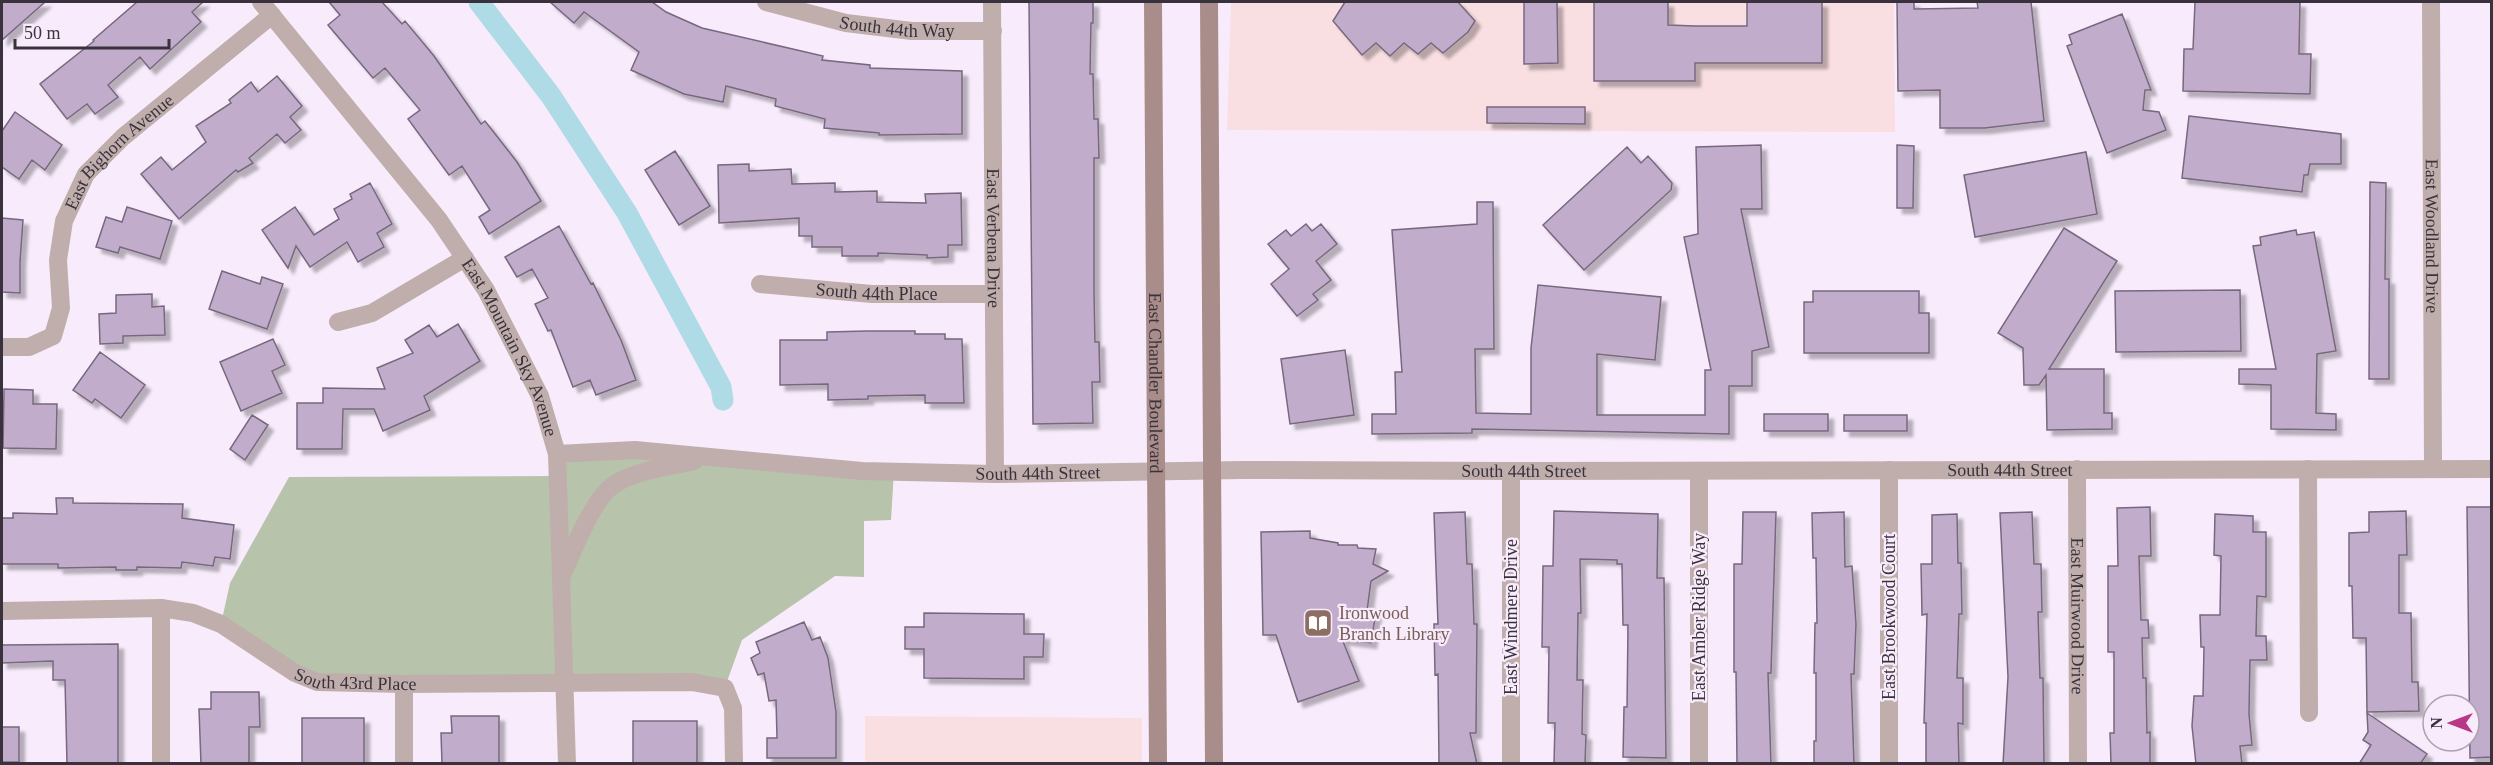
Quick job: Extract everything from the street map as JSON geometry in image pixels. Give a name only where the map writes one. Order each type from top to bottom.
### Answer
[{"type":"main road","name":"East Chandler Boulevard","points":[[1153,2],[1158,764]]},
{"type":"main road","points":[[1209,2],[1214,764]]},
{"type":"street","name":"South 44th Way","points":[[766,2],[846,23],[912,31],[993,31]]},
{"type":"street","name":"East Verbena Drive","points":[[992,2],[995,474]]},
{"type":"street","name":"East Woodland Drive","points":[[2431,2],[2433,469]]},
{"type":"street","name":"East Mountain Sky Avenue","points":[[266,8],[439,220],[486,290],[540,396],[557,454],[567,764]]},
{"type":"street","name":"East Bighorn Avenue","points":[[2,347],[29,347],[53,336],[61,308],[57,260],[64,221],[86,174],[123,137],[266,8]]},
{"type":"street","points":[[338,322],[372,313],[465,258]]},
{"type":"street","name":"South 44th Place","points":[[760,284],[872,294],[994,294]]},
{"type":"street","name":"South 44th Street","points":[[557,454],[635,450],[862,471],[995,474],[1212,470],[2492,469]]},
{"type":"street","points":[[562,575],[595,507],[612,484],[628,477],[711,457]]},
{"type":"street","name":"East Muirwood Drive","points":[[2078,469],[2078,764]]},
{"type":"street","points":[[2307,469],[2309,713]]},
{"type":"street","name":"East Brookwood Court","points":[[1888,470],[1889,764]]},
{"type":"street","name":"East Windmere Drive","points":[[1511,471],[1511,764]]},
{"type":"street","name":"East Amber Ridge Way","points":[[1699,471],[1699,764]]},
{"type":"street","points":[[161,609],[161,764]]},
{"type":"street","name":"South 43rd Place","points":[[2,611],[161,609],[193,613],[221,624],[295,673],[317,682],[404,684],[692,682],[725,687],[733,708],[734,764]]},
{"type":"street","points":[[404,684],[404,764]]},
{"type":"shaded area","points":[[1231,2],[1894,2],[1895,132],[1227,130]]},
{"type":"shaded area","points":[[865,716],[1142,718],[1142,763],[865,763]]},
{"type":"green space","points":[[557,454],[894,471],[891,520],[864,521],[864,577],[835,576],[742,640],[725,687],[317,682],[221,624],[230,583],[289,477],[557,476]]},
{"type":"building","points":[[2,2],[45,2],[2,40]]},
{"type":"building","points":[[137,2],[203,2],[192,12],[201,22],[150,69],[140,57],[108,85],[118,97],[95,114],[87,104],[67,119],[40,84],[94,41]]},
{"type":"building","points":[[329,2],[382,2],[402,24],[405,21],[434,56],[481,124],[485,121],[517,162],[541,201],[489,234],[479,217],[490,210],[462,166],[449,175],[408,119],[420,110],[385,68],[373,78],[328,25],[340,15]]},
{"type":"building","points":[[550,2],[652,2],[666,12],[702,28],[823,56],[822,60],[870,65],[870,68],[962,71],[962,134],[879,135],[879,133],[824,128],[825,119],[775,106],[776,99],[726,86],[723,102],[684,94],[631,70],[639,52],[584,12],[574,23]]},
{"type":"building","points":[[1029,2],[1093,2],[1090,74],[1093,74],[1094,119],[1098,119],[1099,158],[1094,158],[1094,291],[1095,342],[1099,342],[1100,382],[1092,382],[1093,423],[1033,424]]},
{"type":"building","points":[[1345,2],[1458,2],[1475,21],[1468,32],[1443,53],[1431,43],[1418,54],[1404,43],[1390,56],[1376,43],[1362,55],[1333,21]]},
{"type":"building","points":[[1524,2],[1557,2],[1558,63],[1524,64]]},
{"type":"building","points":[[1594,2],[1668,2],[1668,25],[1747,26],[1747,2],[1822,2],[1822,63],[1695,63],[1695,81],[1594,81]]},
{"type":"building","points":[[1897,2],[1914,2],[1914,9],[1978,8],[1977,2],[2031,2],[2044,121],[1985,128],[1940,128],[1940,90],[1898,91]]},
{"type":"building","points":[[2195,2],[2300,2],[2299,54],[2311,54],[2310,94],[2183,91],[2184,49],[2193,49]]},
{"type":"building","points":[[2122,14],[2151,90],[2145,90],[2143,110],[2159,112],[2166,130],[2107,153],[2067,46],[2072,44],[2069,35]]},
{"type":"building","points":[[277,76],[302,106],[290,117],[301,130],[285,143],[277,134],[249,158],[253,163],[238,172],[236,170],[179,219],[141,174],[161,157],[172,170],[206,142],[196,126],[231,103],[229,100],[251,82],[258,92]]},
{"type":"building","points":[[1487,107],[1585,107],[1585,124],[1487,123]]},
{"type":"building","points":[[15,112],[62,145],[45,170],[32,160],[19,179],[2,167],[2,131]]},
{"type":"building","points":[[2189,116],[2341,134],[2341,164],[2310,164],[2308,175],[2304,175],[2302,192],[2182,178]]},
{"type":"building","points":[[1761,145],[1762,209],[1741,209],[1769,347],[1752,351],[1752,386],[1729,386],[1729,434],[1472,429],[1472,433],[1372,434],[1372,414],[1396,414],[1395,372],[1402,372],[1392,230],[1477,224],[1477,202],[1493,202],[1494,349],[1475,349],[1476,413],[1531,414],[1531,348],[1538,285],[1661,297],[1655,360],[1597,354],[1597,415],[1705,415],[1705,370],[1711,370],[1684,237],[1698,234],[1696,147]]},
{"type":"building","points":[[1897,145],[1914,146],[1913,208],[1897,208]]},
{"type":"building","points":[[1627,147],[1641,163],[1648,156],[1672,183],[1671,190],[1584,270],[1543,225]]},
{"type":"building","points":[[675,151],[710,206],[679,225],[645,170]]},
{"type":"building","points":[[2086,152],[2097,214],[1975,237],[1964,175]]},
{"type":"building","points":[[749,164],[749,171],[791,169],[792,184],[835,183],[835,192],[877,191],[877,202],[926,203],[925,194],[961,193],[962,245],[948,245],[948,257],[927,258],[927,255],[878,253],[878,256],[842,256],[842,247],[812,247],[812,236],[799,236],[799,218],[719,223],[718,165]]},
{"type":"building","points":[[2370,182],[2386,183],[2385,279],[2389,279],[2389,379],[2369,379]]},
{"type":"building","points":[[370,183],[392,224],[377,233],[384,247],[358,262],[347,242],[310,267],[296,246],[288,268],[262,230],[295,207],[314,235],[339,219],[334,209],[352,199],[350,194]]},
{"type":"building","points":[[127,207],[172,221],[160,259],[120,247],[118,253],[96,247],[106,217],[122,222]]},
{"type":"building","points":[[2,218],[23,220],[20,293],[2,292]]},
{"type":"building","points":[[1306,224],[1312,231],[1321,224],[1337,244],[1316,261],[1331,280],[1313,294],[1318,300],[1297,316],[1271,284],[1289,269],[1268,244],[1286,230],[1291,236]]},
{"type":"building","points":[[559,226],[591,284],[593,283],[621,340],[636,380],[596,395],[590,380],[573,387],[551,330],[548,331],[535,304],[548,298],[532,269],[517,277],[505,257]]},
{"type":"building","points":[[2064,228],[2117,261],[2049,369],[2104,369],[2104,413],[2112,413],[2112,429],[2047,430],[2046,375],[2039,385],[2024,385],[2023,348],[1998,333]]},
{"type":"building","points":[[2296,230],[2297,235],[2314,232],[2336,351],[2317,354],[2316,413],[2336,414],[2336,430],[2271,429],[2271,385],[2239,384],[2239,369],[2276,369],[2253,246],[2261,245],[2260,237]]},
{"type":"building","points":[[222,271],[260,284],[262,277],[283,284],[267,329],[209,309]]},
{"type":"building","points":[[2240,290],[2241,351],[2116,352],[2115,291]]},
{"type":"building","points":[[1813,291],[1919,291],[1919,313],[1929,313],[1929,353],[1804,353],[1804,302],[1813,302]]},
{"type":"building","points":[[152,294],[152,307],[164,306],[165,335],[123,336],[123,343],[100,344],[99,314],[116,313],[116,295]]},
{"type":"building","points":[[458,324],[480,361],[424,396],[430,410],[383,431],[374,409],[343,409],[342,449],[297,449],[297,403],[323,403],[323,388],[385,389],[377,368],[413,353],[405,340],[429,325],[437,337]]},
{"type":"building","points":[[915,331],[915,334],[945,334],[945,339],[962,339],[964,403],[925,403],[925,395],[868,396],[868,399],[828,400],[828,384],[780,385],[780,340],[827,340],[827,332]]},
{"type":"building","points":[[273,339],[285,365],[272,371],[282,393],[241,411],[220,362]]},
{"type":"building","points":[[1345,350],[1354,415],[1290,424],[1281,359]]},
{"type":"building","points":[[100,352],[145,385],[121,418],[95,399],[92,403],[73,390]]},
{"type":"building","points":[[4,389],[33,390],[33,404],[57,404],[56,449],[3,448]]},
{"type":"building","points":[[1764,414],[1828,414],[1828,431],[1764,431]]},
{"type":"building","points":[[252,415],[268,425],[245,460],[230,449]]},
{"type":"building","points":[[1844,415],[1907,415],[1907,431],[1844,431]]},
{"type":"building","points":[[56,498],[73,498],[73,503],[183,504],[182,518],[234,525],[230,559],[215,557],[213,566],[182,562],[181,568],[137,567],[137,570],[116,570],[116,567],[58,568],[58,564],[2,564],[2,518],[13,518],[13,513],[57,514]]},
{"type":"building","points":[[2150,507],[2151,556],[2139,556],[2141,620],[2148,620],[2149,638],[2142,638],[2143,678],[2146,678],[2147,733],[2150,732],[2150,764],[2111,764],[2110,733],[2114,733],[2114,652],[2108,652],[2108,566],[2118,566],[2117,508]]},
{"type":"building","points":[[2467,507],[2492,507],[2492,757],[2470,758],[2470,753],[2481,753],[2481,693],[2469,693]]},
{"type":"building","points":[[1554,511],[1658,514],[1657,578],[1664,578],[1666,758],[1623,757],[1624,707],[1627,707],[1628,625],[1623,625],[1622,564],[1617,564],[1617,560],[1580,559],[1581,613],[1578,613],[1577,680],[1583,680],[1582,734],[1586,735],[1585,764],[1554,764],[1555,723],[1548,723],[1549,647],[1542,647],[1543,566],[1553,566]]},
{"type":"building","points":[[2406,511],[2407,555],[2399,555],[2399,613],[2411,613],[2412,682],[2418,682],[2419,711],[2367,712],[2366,638],[2353,638],[2352,586],[2349,586],[2349,533],[2369,532],[2369,512]]},
{"type":"building","points":[[1465,512],[1467,564],[1472,564],[1474,624],[1477,624],[1476,733],[1470,733],[1477,764],[1439,764],[1438,674],[1435,675],[1434,624],[1438,624],[1434,513]]},
{"type":"building","points":[[1743,512],[1776,512],[1771,673],[1768,673],[1771,764],[1737,764],[1734,564],[1742,564]]},
{"type":"building","points":[[1844,512],[1845,567],[1852,566],[1856,624],[1854,674],[1851,674],[1854,764],[1814,764],[1814,741],[1816,741],[1815,623],[1817,623],[1816,558],[1813,558],[1812,513]]},
{"type":"building","points":[[2032,512],[2034,564],[2041,564],[2042,612],[2038,612],[2040,678],[2043,678],[2044,764],[2003,764],[2008,677],[2000,513]]},
{"type":"building","points":[[1957,514],[1962,614],[1959,614],[1957,678],[1963,678],[1963,724],[1958,723],[1959,764],[1926,764],[1926,723],[1924,723],[1927,614],[1922,615],[1921,564],[1932,564],[1932,515]]},
{"type":"building","points":[[2215,514],[2253,516],[2253,532],[2266,532],[2266,597],[2257,596],[2256,636],[2266,636],[2267,660],[2250,660],[2249,714],[2252,745],[2240,746],[2242,764],[2196,764],[2192,726],[2194,696],[2203,696],[2204,647],[2201,647],[2200,615],[2220,615],[2221,556],[2214,555]]},
{"type":"building","name":"Ironwood Branch Library","points":[[1310,531],[1310,538],[1338,543],[1338,545],[1357,545],[1358,548],[1376,549],[1373,564],[1388,571],[1371,581],[1367,611],[1376,612],[1371,643],[1342,639],[1359,681],[1298,702],[1276,635],[1263,635],[1261,532]]},
{"type":"building","points":[[924,613],[1024,614],[1024,634],[1044,634],[1043,657],[1024,657],[1024,679],[924,678],[924,649],[905,649],[905,627],[924,627]]},
{"type":"building","points":[[804,622],[812,640],[820,637],[828,658],[836,712],[836,758],[767,758],[767,738],[777,738],[776,700],[769,701],[764,673],[758,675],[751,658],[760,653],[756,642]]},
{"type":"building","points":[[118,644],[118,764],[67,764],[65,680],[53,680],[53,661],[2,663],[2,645]]},
{"type":"building","points":[[211,692],[259,692],[260,727],[249,727],[249,764],[201,764],[199,709],[211,709]]},
{"type":"building","points":[[2367,713],[2421,750],[2421,753],[2427,754],[2420,764],[2359,764],[2371,745],[2363,740],[2368,732]]},
{"type":"building","points":[[451,716],[499,716],[499,764],[442,764],[441,733],[452,733]]},
{"type":"building","points":[[302,718],[364,718],[364,764],[302,764]]},
{"type":"building","points":[[633,721],[697,721],[697,764],[633,764]]},
{"type":"building","points":[[2,727],[19,727],[19,762],[2,762]]},
{"type":"waterway","points":[[479,2],[551,96],[627,213],[721,387],[723,400]]},
{"type":"place","name":"Ironwood Branch Library","points":[[1318,623]]}]
